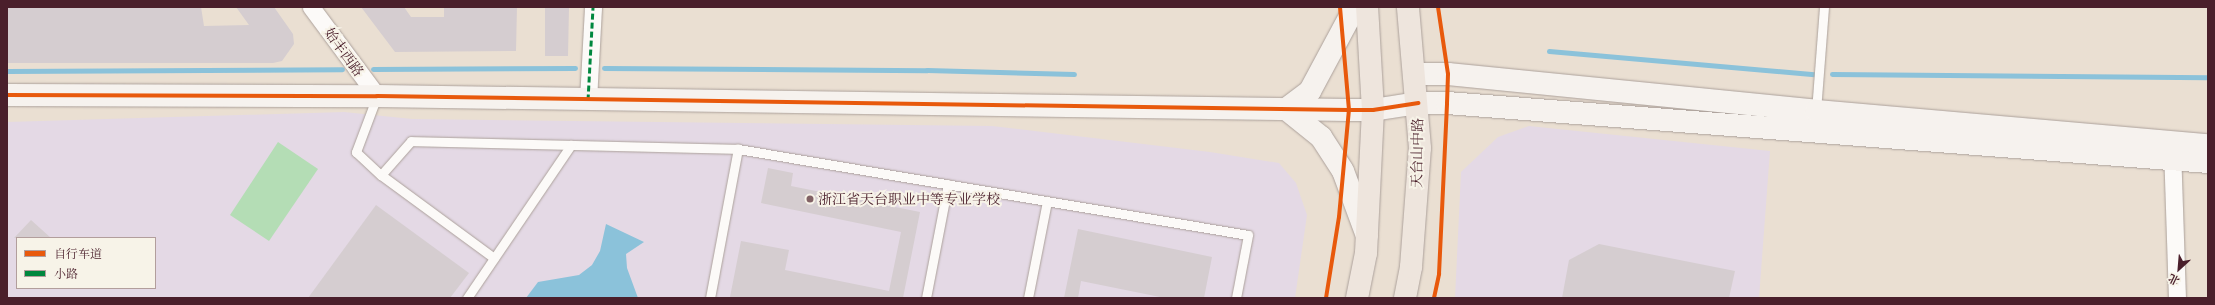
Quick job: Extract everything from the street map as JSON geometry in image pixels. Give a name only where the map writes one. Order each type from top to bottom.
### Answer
[{"type":"main road","points":[[1357,298],[1367,236],[1373,110],[1367,7]]},
{"type":"main road","name":"天台山中路","points":[[1405,298],[1411,267],[1420,148],[1418,103],[1408,7]]},
{"type":"street","name":"始丰西路","points":[[311,7],[377,96]]},
{"type":"street","points":[[588,100],[594,7]]},
{"type":"street","points":[[1286,109],[1310,91],[1355,7]]},
{"type":"street","points":[[1415,74],[1448,74],[1816,111],[2172,151],[2208,162]]},
{"type":"street","points":[[7,95],[377,96],[1373,110],[1418,103],[1463,104],[2172,151],[2208,145]]},
{"type":"street","points":[[1286,109],[1322,137],[1343,171],[1367,236]]},
{"type":"street","points":[[2172,151],[2176,298]]},
{"type":"lane","points":[[1816,111],[1824,7]]},
{"type":"lane","points":[[377,96],[356,152],[381,175],[494,258]]},
{"type":"lane","points":[[381,175],[410,141],[738,150],[1248,235],[1236,298]]},
{"type":"lane","points":[[467,298],[571,145]]},
{"type":"lane","points":[[710,298],[738,150]]},
{"type":"lane","points":[[926,298],[948,184]]},
{"type":"lane","points":[[1028,298],[1047,201]]},
{"type":"shaded area","name":"浙江省天台职业中等专业学校","points":[[344,112],[412,119],[992,126],[1210,152],[1279,163],[1296,183],[1307,215],[1295,298],[7,298],[7,122]]},
{"type":"shaded area","points":[[1529,126],[1770,151],[1759,298],[1455,298],[1461,172],[1498,137]]},
{"type":"green space","points":[[278,142],[318,169],[269,241],[230,215]]},
{"type":"water","points":[[606,224],[644,242],[626,254],[627,268],[638,298],[526,298],[538,282],[579,275],[592,265],[600,251]]},
{"type":"building","points":[[7,7],[201,7],[204,26],[249,25],[236,7],[274,7],[293,34],[294,44],[282,61],[273,63],[7,63]]},
{"type":"building","points":[[361,7],[404,7],[411,17],[444,17],[444,7],[517,7],[516,51],[395,52]]},
{"type":"building","points":[[545,7],[569,7],[568,56],[545,56]]},
{"type":"building","points":[[768,168],[793,173],[791,186],[920,212],[903,298],[730,297],[741,241],[789,250],[785,270],[889,291],[901,232],[761,203]]},
{"type":"building","points":[[376,205],[469,273],[450,298],[308,298]]},
{"type":"building","points":[[31,220],[50,237],[16,237],[14,238]]},
{"type":"building","points":[[1078,229],[1212,257],[1204,298],[1165,298],[1081,281],[1078,298],[1064,298]]},
{"type":"building","points":[[1599,244],[1735,271],[1729,298],[1562,298],[1569,260]]},
{"type":"waterway","points":[[1549,51],[1814,74]]},
{"type":"waterway","points":[[373,69],[575,68]]},
{"type":"waterway","points":[[604,68],[927,70],[1074,74]]},
{"type":"waterway","points":[[7,71],[342,69]]},
{"type":"waterway","points":[[1832,74],[2208,77]]},
{"type":"marked path","points":[[588,100],[593,7]]},
{"type":"cycle path","points":[[1326,298],[1339,217],[1349,110],[1340,7]]},
{"type":"cycle path","points":[[1434,298],[1439,274],[1448,74],[1438,7]]},
{"type":"cycle path","points":[[7,95],[377,96],[1349,110],[1373,110],[1418,103]]},
{"type":"place","name":"浙江省天台职业中等专业学校","points":[[810,199]]}]
